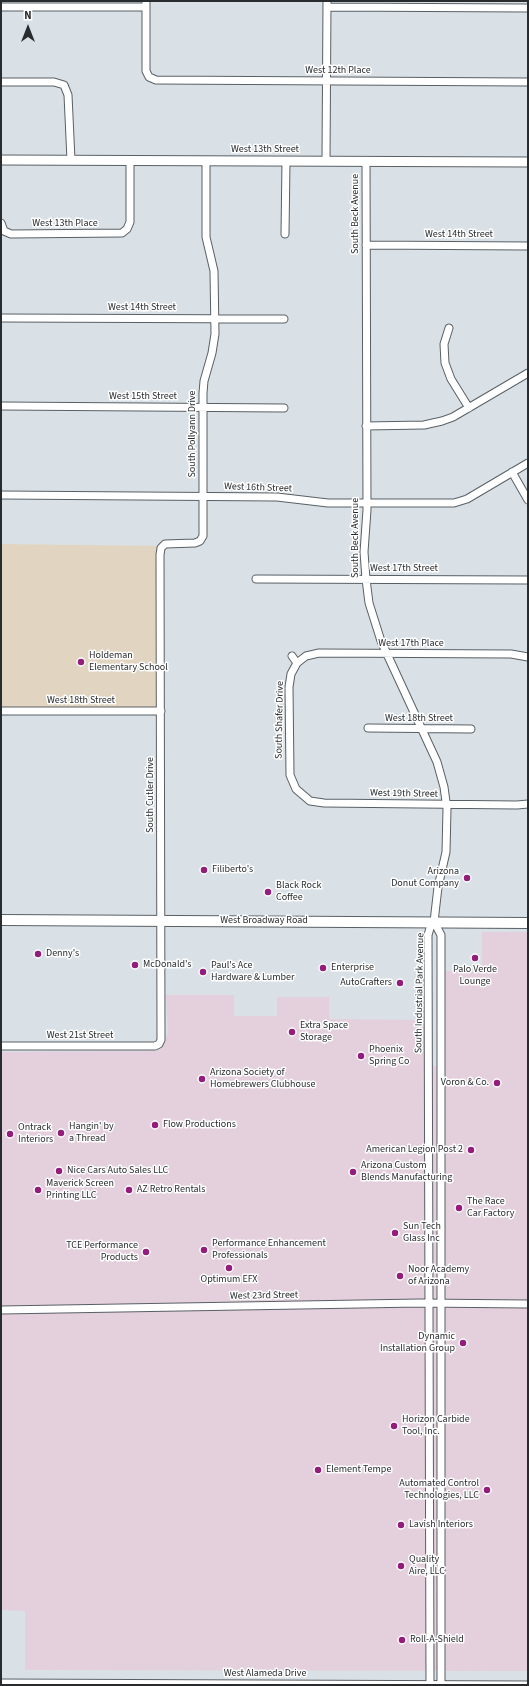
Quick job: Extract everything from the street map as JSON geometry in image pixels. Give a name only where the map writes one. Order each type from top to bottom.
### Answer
[{"type":"main road","name":"West Broadway Road","points":[[1,920],[528,923]]},
{"type":"street","points":[[1,8],[146,4]]},
{"type":"street","name":"West 12th Place","points":[[146,4],[146,67],[149,77],[160,81],[528,82]]},
{"type":"street","points":[[326,161],[327,4],[528,8]]},
{"type":"street","points":[[1,82],[54,82],[64,85],[68,95],[71,160]]},
{"type":"street","name":"West 13th Street","points":[[1,160],[528,162]]},
{"type":"street","name":"West 13th Place","points":[[1,223],[4,231],[15,234],[119,234],[125,232],[130,222],[130,160]]},
{"type":"street","name":"South Pollyann Drive","points":[[163,546],[169,544],[195,543],[200,541],[203,534],[204,381],[215,340],[214,271],[206,232],[206,161]]},
{"type":"street","points":[[285,234],[286,161]]},
{"type":"street","name":"South Beck Avenue","points":[[366,162],[367,503],[364,547],[366,579],[373,616],[386,653],[439,767],[444,787],[447,804],[446,852],[438,887],[434,922]]},
{"type":"street","name":"West 14th Street","points":[[366,245],[528,246]]},
{"type":"street","name":"West 14th Street","points":[[1,318],[284,319]]},
{"type":"street","points":[[449,328],[444,340],[445,363],[451,379],[469,408]]},
{"type":"street","points":[[366,426],[430,424],[448,419],[528,373]]},
{"type":"street","name":"West 15th Street","points":[[1,406],[284,408]]},
{"type":"street","name":"West 16th Street","points":[[1,495],[282,497],[324,503],[458,502],[467,499],[528,463]]},
{"type":"street","points":[[512,472],[528,500]]},
{"type":"street","name":"South Cutler Drive","points":[[159,1044],[161,1040],[162,921],[160,555],[163,546]]},
{"type":"street","name":"West 17th Street","points":[[256,579],[528,580]]},
{"type":"street","name":"West 17th Place","points":[[297,663],[306,656],[319,653],[511,654],[528,657]]},
{"type":"street","points":[[292,656],[297,663]]},
{"type":"street","name":"South Shafer Drive","points":[[291,780],[289,770],[289,687],[291,674],[297,663]]},
{"type":"street","name":"West 18th Street","points":[[1,711],[161,712]]},
{"type":"street","name":"West 18th Street","points":[[368,728],[471,729]]},
{"type":"street","name":"West 19th Street","points":[[291,780],[296,796],[310,801],[324,803],[528,804]]},
{"type":"street","name":"South Industrial Park Avenue","points":[[430,1685],[428,935],[434,922]]},
{"type":"street","name":"South Industrial Park Avenue","points":[[434,922],[440,935],[441,1685]]},
{"type":"street","name":"West 21st Street","points":[[1,1046],[155,1046],[159,1044]]},
{"type":"street","name":"West 23rd Street","points":[[1,1310],[528,1304]]},
{"type":"street","name":"West Alameda Drive","points":[[1,1683],[528,1685]]},
{"type":"shaded area","name":"Holdeman Elementary School","points":[[1,544],[163,546],[161,711],[1,711]]},
{"type":"shaded area","points":[[482,932],[528,932],[528,1671],[25,1670],[25,1611],[1,1610],[1,1052],[155,1051],[162,1048],[168,1032],[166,995],[234,995],[234,1016],[277,1016],[277,997],[329,997],[329,1019],[426,1020],[426,1066],[443,1066],[444,971],[482,971]]},
{"type":"place","name":"Holdeman Elementary School","points":[[81,662]]},
{"type":"place","name":"Filiberto's","points":[[204,870]]},
{"type":"place","name":"Arizona Donut Company","points":[[467,878]]},
{"type":"place","name":"Black Rock Coffee","points":[[268,892]]},
{"type":"place","name":"Denny's","points":[[38,954]]},
{"type":"place","name":"Palo Verde Lounge","points":[[475,958]]},
{"type":"place","name":"McDonald's","points":[[135,965]]},
{"type":"place","name":"Enterprise","points":[[323,968]]},
{"type":"place","name":"Paul's Ace Hardware & Lumber","points":[[203,972]]},
{"type":"place","name":"AutoCrafters","points":[[400,983]]},
{"type":"place","name":"Extra Space Storage","points":[[292,1032]]},
{"type":"place","name":"Phoenix Spring Co","points":[[361,1056]]},
{"type":"place","name":"Arizona Society of Homebrewers Clubhouse","points":[[202,1079]]},
{"type":"place","name":"Voron & Co.","points":[[497,1083]]},
{"type":"place","name":"Flow Productions","points":[[155,1125]]},
{"type":"place","name":"Hangin' by a Thread","points":[[61,1133]]},
{"type":"place","name":"Ontrack Interiors","points":[[10,1134]]},
{"type":"place","name":"American Legion Post 2","points":[[471,1150]]},
{"type":"place","name":"Nice Cars Auto Sales LLC","points":[[59,1171]]},
{"type":"place","name":"Arizona Custom Blends Manufacturing","points":[[353,1172]]},
{"type":"place","name":"Maverick Screen Printing LLC","points":[[38,1190]]},
{"type":"place","name":"AZ Retro Rentals","points":[[129,1190]]},
{"type":"place","name":"The Race Car Factory","points":[[459,1208]]},
{"type":"place","name":"Sun Tech Glass Inc","points":[[395,1233]]},
{"type":"place","name":"Performance Enhancement Professionals","points":[[204,1250]]},
{"type":"place","name":"TCE Performance Products","points":[[146,1252]]},
{"type":"place","name":"Optimum EFX","points":[[229,1268]]},
{"type":"place","name":"Noor Academy of Arizona","points":[[400,1276]]},
{"type":"place","name":"Dynamic Installation Group","points":[[463,1343]]},
{"type":"place","name":"Horizon Carbide Tool, Inc.","points":[[394,1426]]},
{"type":"place","name":"Element Tempe","points":[[318,1470]]},
{"type":"place","name":"Automated Control Technologies, LLC","points":[[487,1490]]},
{"type":"place","name":"Lavish Interiors","points":[[401,1525]]},
{"type":"place","name":"Quality Aire, LLC","points":[[401,1566]]},
{"type":"place","name":"Roll-A-Shield","points":[[402,1640]]}]
